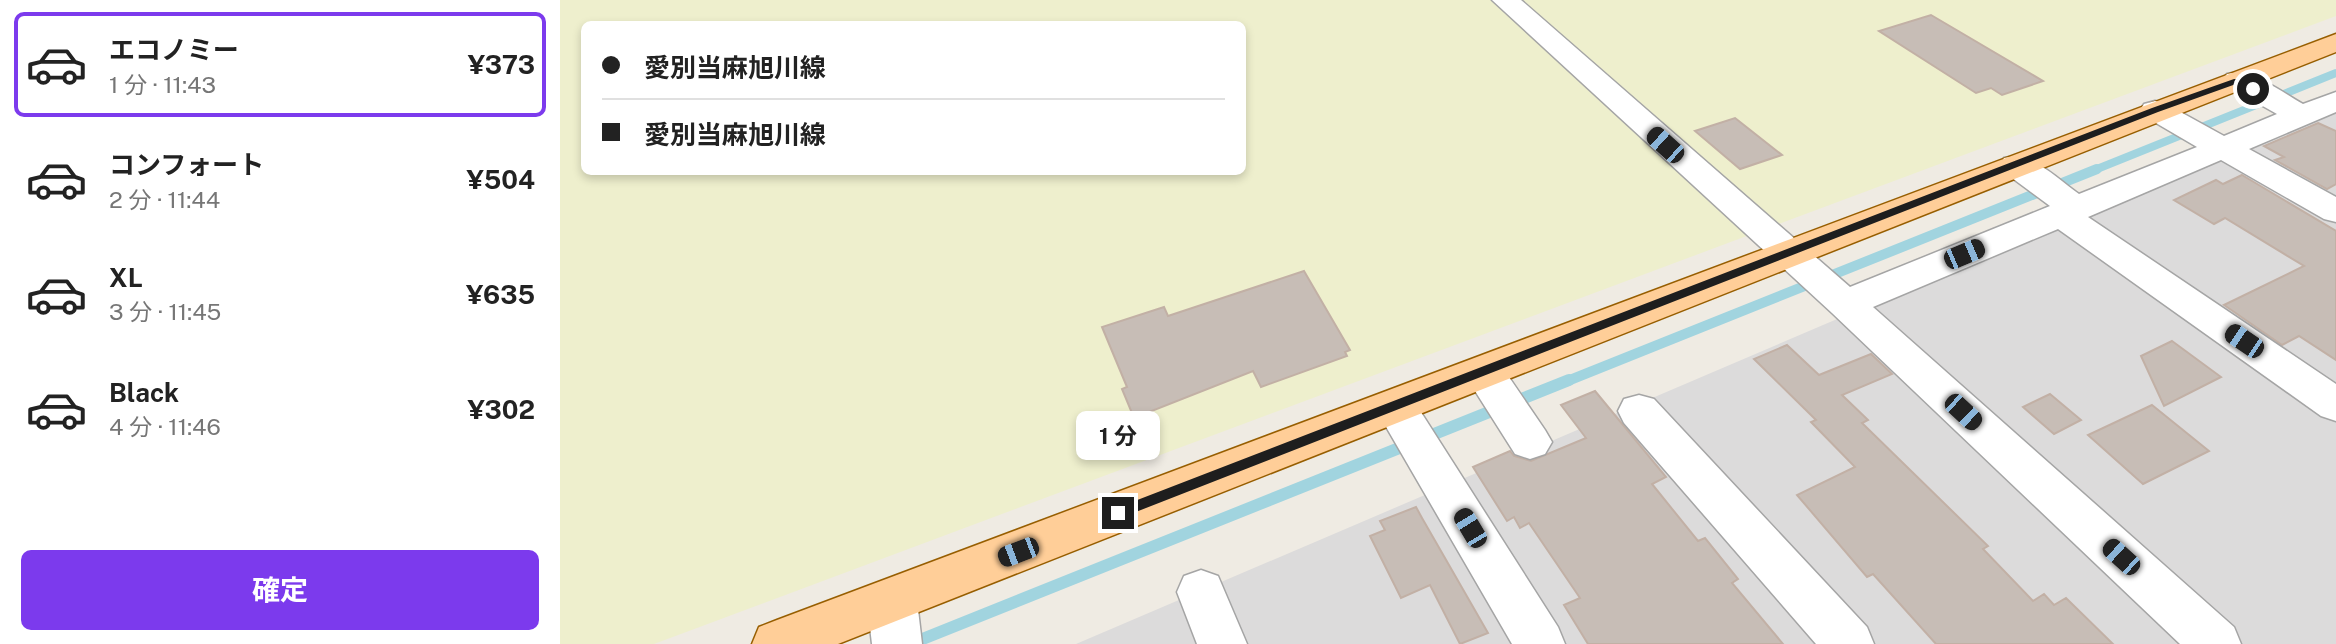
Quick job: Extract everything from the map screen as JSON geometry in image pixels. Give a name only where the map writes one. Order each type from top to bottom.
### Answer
[{"type":"main road","points":[[778,644],[895,625],[1411,431],[1505,405],[1786,253],[2050,193],[2190,129],[2245,85],[2336,42]]},
{"type":"street","points":[[1505,0],[1845,304],[2197,639]]},
{"type":"street","points":[[2245,85],[2293,111]]},
{"type":"street","points":[[1845,304],[2050,193],[2190,129],[2336,101]]},
{"type":"street","points":[[2190,129],[2336,211]]},
{"type":"street","points":[[2050,193],[2336,404]]},
{"type":"street","points":[[1639,411],[1849,644]]},
{"type":"street","points":[[1411,431],[1540,644]]},
{"type":"street","points":[[1201,592],[1222,644]]},
{"type":"shaded area","points":[[2336,106],[2336,644],[1076,644]]},
{"type":"green space","points":[[560,0],[2336,0],[2336,16],[654,644],[560,644]]},
{"type":"building","points":[[1931,15],[2043,81],[2002,95],[1991,88],[1976,93],[1879,31]]},
{"type":"building","points":[[1735,118],[1782,155],[1740,169],[1695,131]]},
{"type":"building","points":[[2318,123],[2336,131],[2336,184],[2327,189],[2275,160],[2284,157],[2264,146]]},
{"type":"building","points":[[2242,175],[2336,231],[2336,360],[2299,336],[2282,345],[2224,305],[2304,266],[2225,218],[2214,224],[2174,200],[2216,180],[2223,184]]},
{"type":"building","points":[[1304,271],[1350,350],[1345,352],[1347,356],[1261,387],[1253,371],[1134,418],[1122,389],[1127,387],[1102,327],[1164,307],[1168,316]]},
{"type":"building","points":[[2172,341],[2221,377],[2164,406],[2141,356]]},
{"type":"building","points":[[1787,345],[1819,375],[1871,354],[1892,374],[1842,395],[1868,420],[1862,423],[1988,546],[1983,549],[2033,601],[2044,594],[2054,605],[2066,598],[2113,644],[1936,644],[1873,574],[1867,577],[1797,495],[1855,467],[1811,422],[1816,420],[1754,359]]},
{"type":"building","points":[[1595,391],[1666,477],[1652,484],[1698,541],[1705,538],[1738,579],[1732,583],[1783,644],[1588,644],[1564,605],[1580,598],[1529,523],[1520,528],[1514,517],[1507,521],[1473,467],[1510,451],[1514,456],[1531,461],[1586,438],[1561,405]]},
{"type":"building","points":[[2050,394],[2081,420],[2054,434],[2023,407]]},
{"type":"building","points":[[2152,405],[2209,451],[2143,484],[2088,435]]},
{"type":"building","points":[[1416,507],[1488,633],[1460,644],[1430,585],[1401,598],[1370,536],[1385,530],[1380,521]]},
{"type":"waterway","points":[[2092,171],[2336,73]]},
{"type":"waterway","points":[[1565,382],[2097,169]]},
{"type":"waterway","points":[[910,644],[1569,380]]},
{"type":"route","points":[[1118,513],[2155,110],[2237,80],[2253,89]]}]
